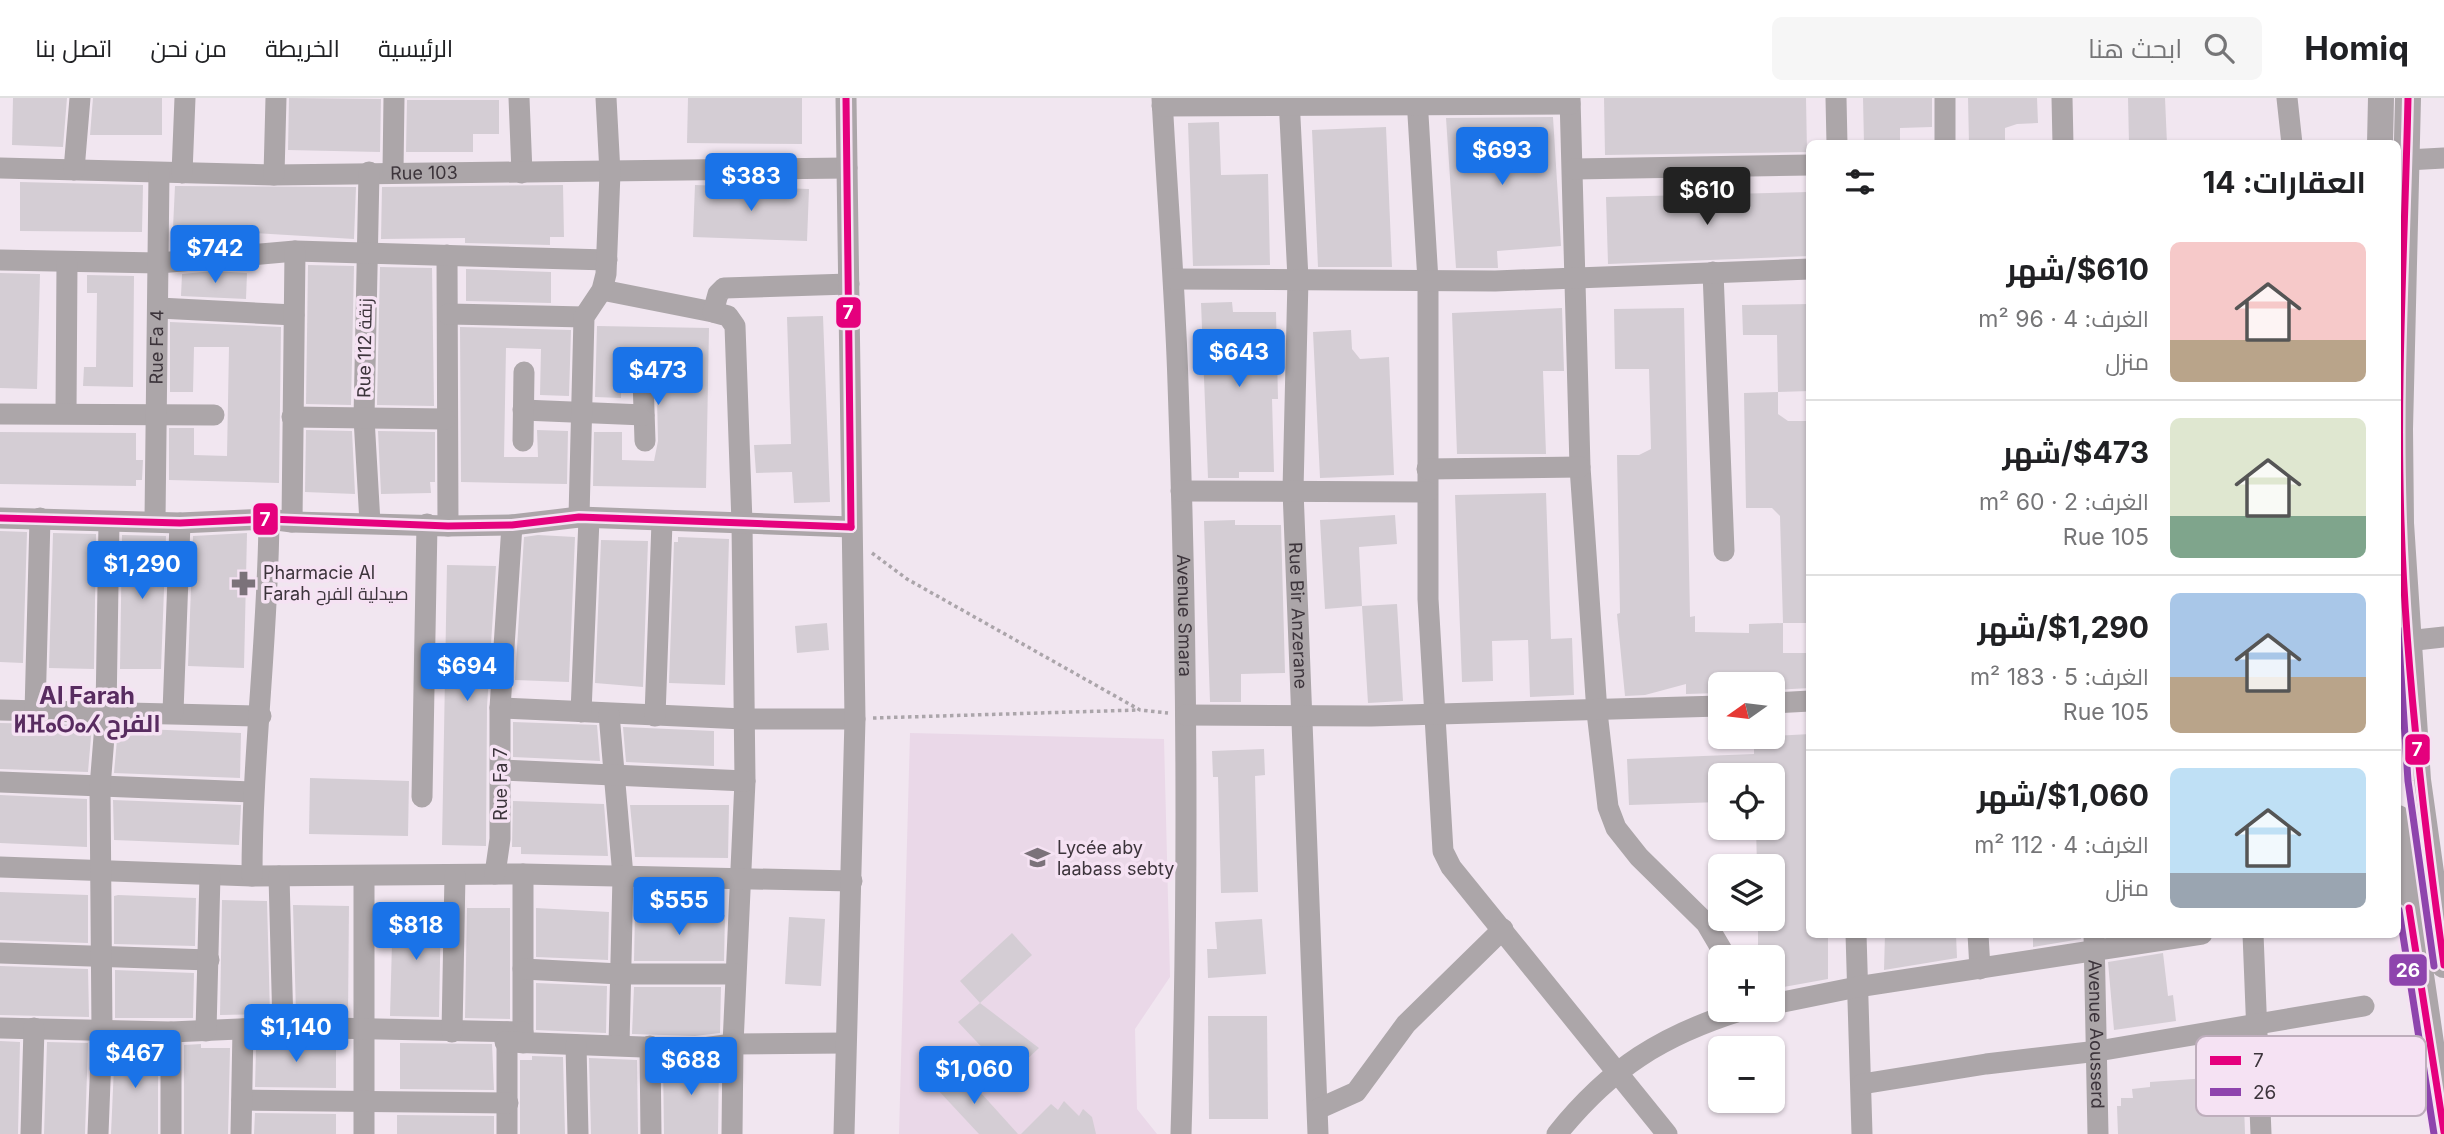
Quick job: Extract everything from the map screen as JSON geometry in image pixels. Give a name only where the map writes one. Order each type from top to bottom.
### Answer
[{"type":"street","points":[[74,170],[80,98]]},
{"type":"street","points":[[182,173],[185,98]]},
{"type":"street","points":[[274,175],[276,98]]},
{"type":"street","points":[[393,172],[394,98]]},
{"type":"street","points":[[519,98],[522,173]]},
{"type":"street","points":[[581,712],[584,317],[602,290],[607,260],[610,173],[606,98]]},
{"type":"street","points":[[844,1134],[855,719],[846,98]]},
{"type":"street","points":[[1836,98],[1837,140]]},
{"type":"street","points":[[1945,98],[1945,140]]},
{"type":"street","points":[[2062,98],[2063,140]]},
{"type":"street","points":[[2287,98],[2292,140]]},
{"type":"street","points":[[2380,140],[2381,98]]},
{"type":"street","points":[[2401,245],[2408,98]]},
{"type":"street","points":[[1417,100],[1428,281],[1427,492],[1432,713],[1443,851],[1451,867],[1667,1134]]},
{"type":"street","name":"Rue Bir Anzerane","points":[[1289,101],[1298,279],[1293,490],[1318,1134]]},
{"type":"street","points":[[1162,102],[1570,101],[1577,278],[1580,467],[1597,712],[1608,807],[1616,828],[1639,856],[1706,923],[1719,945]]},
{"type":"street","name":"Avenue Smara","points":[[1162,102],[1174,279],[1186,715],[1187,969],[1181,1134]]},
{"type":"street","points":[[2407,160],[2444,159]]},
{"type":"street","points":[[1574,169],[1806,165]]},
{"type":"street","name":"Rue 103","points":[[0,168],[274,175],[846,169]]},
{"type":"street","name":"Rue 112 زنقة","points":[[369,172],[364,418],[370,523]]},
{"type":"street","name":"Rue Fa 4","points":[[155,520],[159,173]]},
{"type":"street","points":[[0,260],[159,263],[295,251],[607,260]]},
{"type":"street","points":[[292,522],[295,251]]},
{"type":"street","points":[[422,797],[445,419],[447,256]]},
{"type":"street","points":[[66,412],[67,262]]},
{"type":"street","points":[[1174,279],[1428,281],[1806,269]]},
{"type":"street","points":[[1713,272],[1724,551]]},
{"type":"street","points":[[713,312],[718,294],[724,288],[849,284]]},
{"type":"street","points":[[602,290],[728,316],[735,326],[742,523],[745,781],[733,1044],[732,1134]]},
{"type":"street","points":[[159,309],[294,315]]},
{"type":"street","points":[[448,314],[584,317]]},
{"type":"street","points":[[523,441],[524,372]]},
{"type":"street","points":[[643,379],[645,441]]},
{"type":"street","points":[[523,410],[582,410],[645,415]]},
{"type":"street","points":[[0,414],[66,412],[214,415]]},
{"type":"street","points":[[292,416],[445,419]]},
{"type":"street","points":[[1427,469],[1580,467]]},
{"type":"street","points":[[1181,491],[1427,492]]},
{"type":"street","points":[[0,518],[109,522],[155,520],[180,523],[269,519],[292,522],[512,525],[584,518],[852,527]]},
{"type":"street","points":[[35,712],[40,518]]},
{"type":"street","points":[[252,876],[252,792],[261,716],[269,519]]},
{"type":"street","points":[[98,1134],[102,1030],[100,787],[106,712],[109,522]]},
{"type":"street","points":[[655,716],[662,522]]},
{"type":"street","points":[[173,712],[180,523]]},
{"type":"street","name":"Rue Fa 7","points":[[495,874],[500,839],[500,708],[512,525]]},
{"type":"street","points":[[2401,531],[2403,641],[2423,821],[2442,936],[2444,965]]},
{"type":"street","points":[[2403,641],[2444,637]]},
{"type":"street","points":[[1785,702],[1806,701]]},
{"type":"street","points":[[1186,715],[1301,717],[1597,712],[1708,707]]},
{"type":"street","points":[[500,708],[744,719],[855,719]]},
{"type":"street","points":[[0,710],[261,716]]},
{"type":"street","points":[[609,714],[612,774],[623,876],[619,1045]]},
{"type":"street","points":[[502,770],[745,781]]},
{"type":"street","points":[[0,782],[252,792]]},
{"type":"street","points":[[0,867],[101,868],[252,876],[523,874],[741,881],[852,881]]},
{"type":"street","points":[[2401,870],[2403,904],[2444,1132]]},
{"type":"street","points":[[206,1031],[211,874]]},
{"type":"street","points":[[507,1134],[523,969],[523,874]]},
{"type":"street","points":[[452,1032],[455,875]]},
{"type":"street","points":[[279,876],[282,1027]]},
{"type":"street","points":[[364,876],[364,1134]]},
{"type":"street","points":[[1318,1109],[1356,1092],[1406,1024],[1503,929]]},
{"type":"street","points":[[1856,938],[1862,1134]]},
{"type":"street","points":[[1978,938],[1980,969]]},
{"type":"street","points":[[1785,1002],[1857,987],[1980,969],[2094,943],[2154,938]]},
{"type":"street","points":[[2253,938],[2258,1036]]},
{"type":"street","name":"Avenue Aousserd","points":[[2094,943],[2098,1134]]},
{"type":"street","points":[[0,953],[209,960]]},
{"type":"street","points":[[523,969],[620,974],[736,974]]},
{"type":"street","points":[[1862,1084],[1986,1064],[2098,1051],[2364,1006]]},
{"type":"street","points":[[1557,1134],[1618,1071],[1668,1037],[1710,1022]]},
{"type":"street","points":[[0,1028],[171,1032],[282,1027],[365,1029],[452,1032],[576,1045],[696,1049],[733,1044],[845,1043]]},
{"type":"street","points":[[31,1134],[34,1028]]},
{"type":"street","points":[[241,1134],[243,1029]]},
{"type":"street","points":[[170,1134],[171,1032]]},
{"type":"street","points":[[576,1045],[578,1134]]},
{"type":"street","points":[[650,1046],[651,1134]]},
{"type":"street","points":[[242,1100],[508,1103]]},
{"type":"street","points":[[2261,1116],[2261,1134]]},
{"type":"path","points":[[852,527],[867,548],[896,572],[1140,710]]},
{"type":"path","points":[[855,719],[1140,710],[1186,715]]},
{"type":"shaded area","name":"Lycée aby laabass sebty","points":[[910,733],[1164,739],[1170,977],[1135,1029],[1137,1109],[1157,1134],[899,1134]]},
{"type":"building","points":[[13,98],[67,98],[63,147],[12,145]]},
{"type":"building","points":[[93,98],[162,98],[162,135],[90,135]]},
{"type":"building","points":[[289,98],[381,99],[380,152],[288,150]]},
{"type":"building","points":[[688,98],[802,98],[802,144],[687,143]]},
{"type":"building","points":[[1604,98],[1806,98],[1806,152],[1605,155]]},
{"type":"building","points":[[1863,98],[1932,98],[1932,127],[1900,128],[1900,140],[1864,140]]},
{"type":"building","points":[[1968,98],[2037,98],[2038,123],[2017,124],[2005,128],[2005,140],[1969,140]]},
{"type":"building","points":[[2128,98],[2165,98],[2167,140],[2129,140]]},
{"type":"building","points":[[407,100],[499,100],[499,134],[473,134],[473,152],[406,152]]},
{"type":"building","points":[[1553,117],[1561,246],[1497,251],[1498,268],[1456,268],[1446,118]]},
{"type":"building","points":[[1219,122],[1221,175],[1268,174],[1270,265],[1193,266],[1188,123]]},
{"type":"building","points":[[1386,127],[1392,267],[1318,267],[1312,130]]},
{"type":"building","points":[[20,182],[143,185],[142,232],[20,231]]},
{"type":"building","points":[[563,185],[564,237],[550,237],[550,245],[465,243],[465,238],[381,239],[382,187]]},
{"type":"building","points":[[695,185],[809,189],[807,241],[693,237]]},
{"type":"building","points":[[175,186],[356,187],[354,239],[173,228]]},
{"type":"building","points":[[1806,192],[1806,256],[1608,264],[1606,197]]},
{"type":"building","points":[[308,265],[354,266],[351,405],[306,404]]},
{"type":"building","points":[[380,267],[432,268],[434,406],[377,405]]},
{"type":"building","points":[[466,269],[551,272],[551,303],[466,301]]},
{"type":"building","points":[[214,271],[247,273],[246,299],[181,296],[182,274]]},
{"type":"building","points":[[0,273],[40,274],[37,389],[0,388]]},
{"type":"building","points":[[87,275],[134,276],[133,387],[83,386],[84,367],[96,367],[97,293],[87,293]]},
{"type":"building","points":[[1232,302],[1233,312],[1276,312],[1278,399],[1272,399],[1274,472],[1239,472],[1239,478],[1208,478],[1201,303]]},
{"type":"building","points":[[1806,304],[1806,391],[1778,392],[1777,335],[1743,335],[1742,305]]},
{"type":"building","points":[[1562,308],[1564,371],[1543,371],[1546,454],[1457,454],[1452,313]]},
{"type":"building","points":[[1684,308],[1690,617],[1695,616],[1695,632],[1749,633],[1749,624],[1783,623],[1783,653],[1806,653],[1806,688],[1785,689],[1785,672],[1708,672],[1708,693],[1686,694],[1686,684],[1645,695],[1625,696],[1617,614],[1620,613],[1617,455],[1639,455],[1651,449],[1649,369],[1615,369],[1614,309]]},
{"type":"building","points":[[823,316],[830,502],[794,503],[792,472],[756,473],[754,445],[791,444],[787,317]]},
{"type":"building","points":[[170,322],[281,327],[279,483],[169,480],[169,428],[194,428],[194,455],[227,456],[229,347],[194,347],[193,392],[170,392]]},
{"type":"building","points":[[597,326],[709,328],[706,488],[593,486],[594,432],[622,432],[622,460],[654,461],[658,441],[656,353],[622,352],[621,398],[595,397]]},
{"type":"building","points":[[460,327],[571,330],[569,396],[540,395],[541,349],[506,348],[504,457],[538,457],[537,430],[568,431],[567,484],[461,482]]},
{"type":"building","points":[[1351,330],[1352,349],[1360,359],[1389,357],[1394,475],[1320,478],[1313,332]]},
{"type":"building","points":[[1778,392],[1778,414],[1788,421],[1806,421],[1806,623],[1783,623],[1780,516],[1772,508],[1746,508],[1744,393]]},
{"type":"building","points":[[306,430],[352,431],[355,494],[305,492]]},
{"type":"building","points":[[378,431],[435,432],[435,482],[430,482],[431,493],[381,494]]},
{"type":"building","points":[[0,432],[136,433],[136,460],[143,460],[142,480],[136,480],[136,486],[0,484]]},
{"type":"building","points":[[1546,493],[1551,639],[1572,638],[1574,695],[1530,697],[1528,640],[1492,641],[1493,681],[1462,682],[1455,495]]},
{"type":"building","points":[[1395,515],[1397,544],[1359,547],[1362,606],[1325,609],[1320,520]]},
{"type":"building","points":[[1235,520],[1235,525],[1281,525],[1285,673],[1241,674],[1241,702],[1210,702],[1204,521]]},
{"type":"building","points":[[0,531],[27,532],[23,663],[0,662]]},
{"type":"building","points":[[53,533],[96,534],[94,669],[49,668]]},
{"type":"building","points":[[247,533],[244,668],[188,666],[193,536]]},
{"type":"building","points":[[122,535],[166,536],[161,669],[120,669]]},
{"type":"building","points":[[524,537],[575,537],[569,682],[515,680]]},
{"type":"building","points":[[678,537],[729,539],[725,685],[669,683],[674,542],[678,542]]},
{"type":"building","points":[[601,540],[648,541],[643,687],[595,683]]},
{"type":"building","points":[[447,565],[496,566],[487,707],[486,846],[442,845]]},
{"type":"building","points":[[1397,604],[1403,701],[1368,703],[1362,606]]},
{"type":"building","points":[[827,623],[829,650],[797,653],[795,626]]},
{"type":"building","points":[[513,722],[597,725],[600,761],[513,757]]},
{"type":"building","points":[[0,723],[92,725],[88,772],[0,769]]},
{"type":"building","points":[[623,727],[714,731],[714,766],[626,762]]},
{"type":"building","points":[[118,728],[241,733],[240,778],[114,773]]},
{"type":"building","points":[[1806,734],[1806,938],[1828,938],[1828,979],[1785,987],[1785,945],[1758,945],[1758,931],[1785,931],[1785,854],[1757,854],[1756,840],[1785,840],[1785,763],[1708,763],[1708,802],[1629,805],[1627,759],[1754,754],[1754,749],[1785,749],[1785,735]]},
{"type":"building","points":[[1264,749],[1265,775],[1255,776],[1258,892],[1221,893],[1218,777],[1213,777],[1212,751]]},
{"type":"building","points":[[310,778],[409,781],[408,836],[309,834]]},
{"type":"building","points":[[0,795],[87,799],[87,847],[0,843]]},
{"type":"building","points":[[113,800],[241,805],[239,845],[114,840]]},
{"type":"building","points":[[513,801],[604,804],[608,856],[521,854],[521,847],[512,847]]},
{"type":"building","points":[[630,805],[729,805],[728,858],[635,857]]},
{"type":"building","points":[[0,892],[88,895],[88,943],[0,940]]},
{"type":"building","points":[[114,896],[196,898],[195,946],[114,944]]},
{"type":"building","points":[[222,900],[267,901],[270,1014],[220,1015]]},
{"type":"building","points":[[293,905],[349,906],[348,1015],[296,1014]]},
{"type":"building","points":[[393,906],[441,908],[439,1017],[390,1016]]},
{"type":"building","points":[[467,908],[510,908],[510,1019],[465,1018]]},
{"type":"building","points":[[536,908],[609,912],[608,960],[536,957]]},
{"type":"building","points":[[635,913],[725,915],[724,961],[634,961]]},
{"type":"building","points":[[789,917],[825,919],[821,986],[785,984]]},
{"type":"building","points":[[1262,919],[1266,974],[1208,978],[1207,949],[1217,949],[1215,922]]},
{"type":"building","points":[[1012,933],[1032,955],[980,1003],[960,981]]},
{"type":"building","points":[[1885,938],[1956,938],[1957,958],[1884,970]]},
{"type":"building","points":[[2033,938],[2081,938],[2081,939],[2033,947]]},
{"type":"building","points":[[2163,953],[2168,996],[2173,995],[2176,1021],[2114,1030],[2108,962]]},
{"type":"building","points":[[0,966],[88,969],[89,1017],[0,1015]]},
{"type":"building","points":[[115,970],[194,973],[193,1018],[115,1018]]},
{"type":"building","points":[[536,983],[607,986],[606,1033],[536,1030]]},
{"type":"building","points":[[634,987],[721,987],[720,1033],[695,1036],[632,1034]]},
{"type":"building","points":[[980,1003],[1039,1048],[1009,1076],[958,1022]]},
{"type":"building","points":[[1208,1016],[1267,1016],[1268,1119],[1209,1119]]},
{"type":"building","points":[[0,1041],[20,1042],[18,1134],[0,1134]]},
{"type":"building","points":[[259,1041],[336,1041],[336,1088],[255,1087],[256,1049],[259,1049]]},
{"type":"building","points":[[47,1042],[88,1043],[85,1134],[44,1134]]},
{"type":"building","points":[[400,1043],[492,1044],[494,1090],[400,1089]]},
{"type":"building","points":[[115,1044],[158,1045],[158,1134],[111,1134]]},
{"type":"building","points":[[201,1044],[201,1048],[230,1048],[228,1134],[184,1134],[184,1045]]},
{"type":"building","points":[[532,1056],[563,1057],[565,1134],[520,1134],[520,1060],[532,1060]]},
{"type":"building","points":[[589,1058],[637,1060],[638,1134],[591,1134]]},
{"type":"building","points":[[719,1059],[718,1134],[664,1134],[663,1061]]},
{"type":"building","points":[[959,1069],[1018,1134],[979,1134],[937,1089]]},
{"type":"building","points":[[2196,1079],[2196,1116],[2244,1116],[2245,1134],[2118,1134],[2117,1106],[2121,1106],[2121,1098],[2133,1098],[2132,1089],[2150,1087],[2150,1082]]},
{"type":"building","points":[[1064,1101],[1079,1116],[1083,1109],[1092,1117],[1096,1134],[1021,1134],[1051,1104],[1058,1110]]},
{"type":"building","points":[[255,1113],[336,1114],[336,1134],[254,1134]]},
{"type":"building","points":[[397,1115],[494,1116],[494,1134],[397,1134]]},
{"type":"transit line","name":"7","points":[[846,98],[851,527]]},
{"type":"transit line","name":"7","points":[[2401,330],[2408,98]]},
{"type":"transit line","name":"7","points":[[0,518],[180,523],[269,519],[448,526],[512,525],[579,517],[851,527]]},
{"type":"transit line","name":"7","points":[[2401,522],[2416,744],[2444,965]]},
{"type":"transit line","name":"26","points":[[2401,675],[2408,781],[2434,966]]},
{"type":"transit line","name":"7","points":[[2409,908],[2444,1132]]},
{"type":"transit line","name":"26","points":[[2401,923],[2419,1036]]},
{"type":"transit line","name":"26","points":[[2426,1083],[2434,1134]]},
{"type":"place","name":"Pharmacie Al Farah صيدلية الفرح","points":[[243,583]]},
{"type":"place","name":"Lycée aby laabass sebty","points":[[1037,858]]},
{"type":"district","name":"Al Farah ⵍⴼⴰⵔⴰⵃ الفرح","points":[[87,710]]}]
